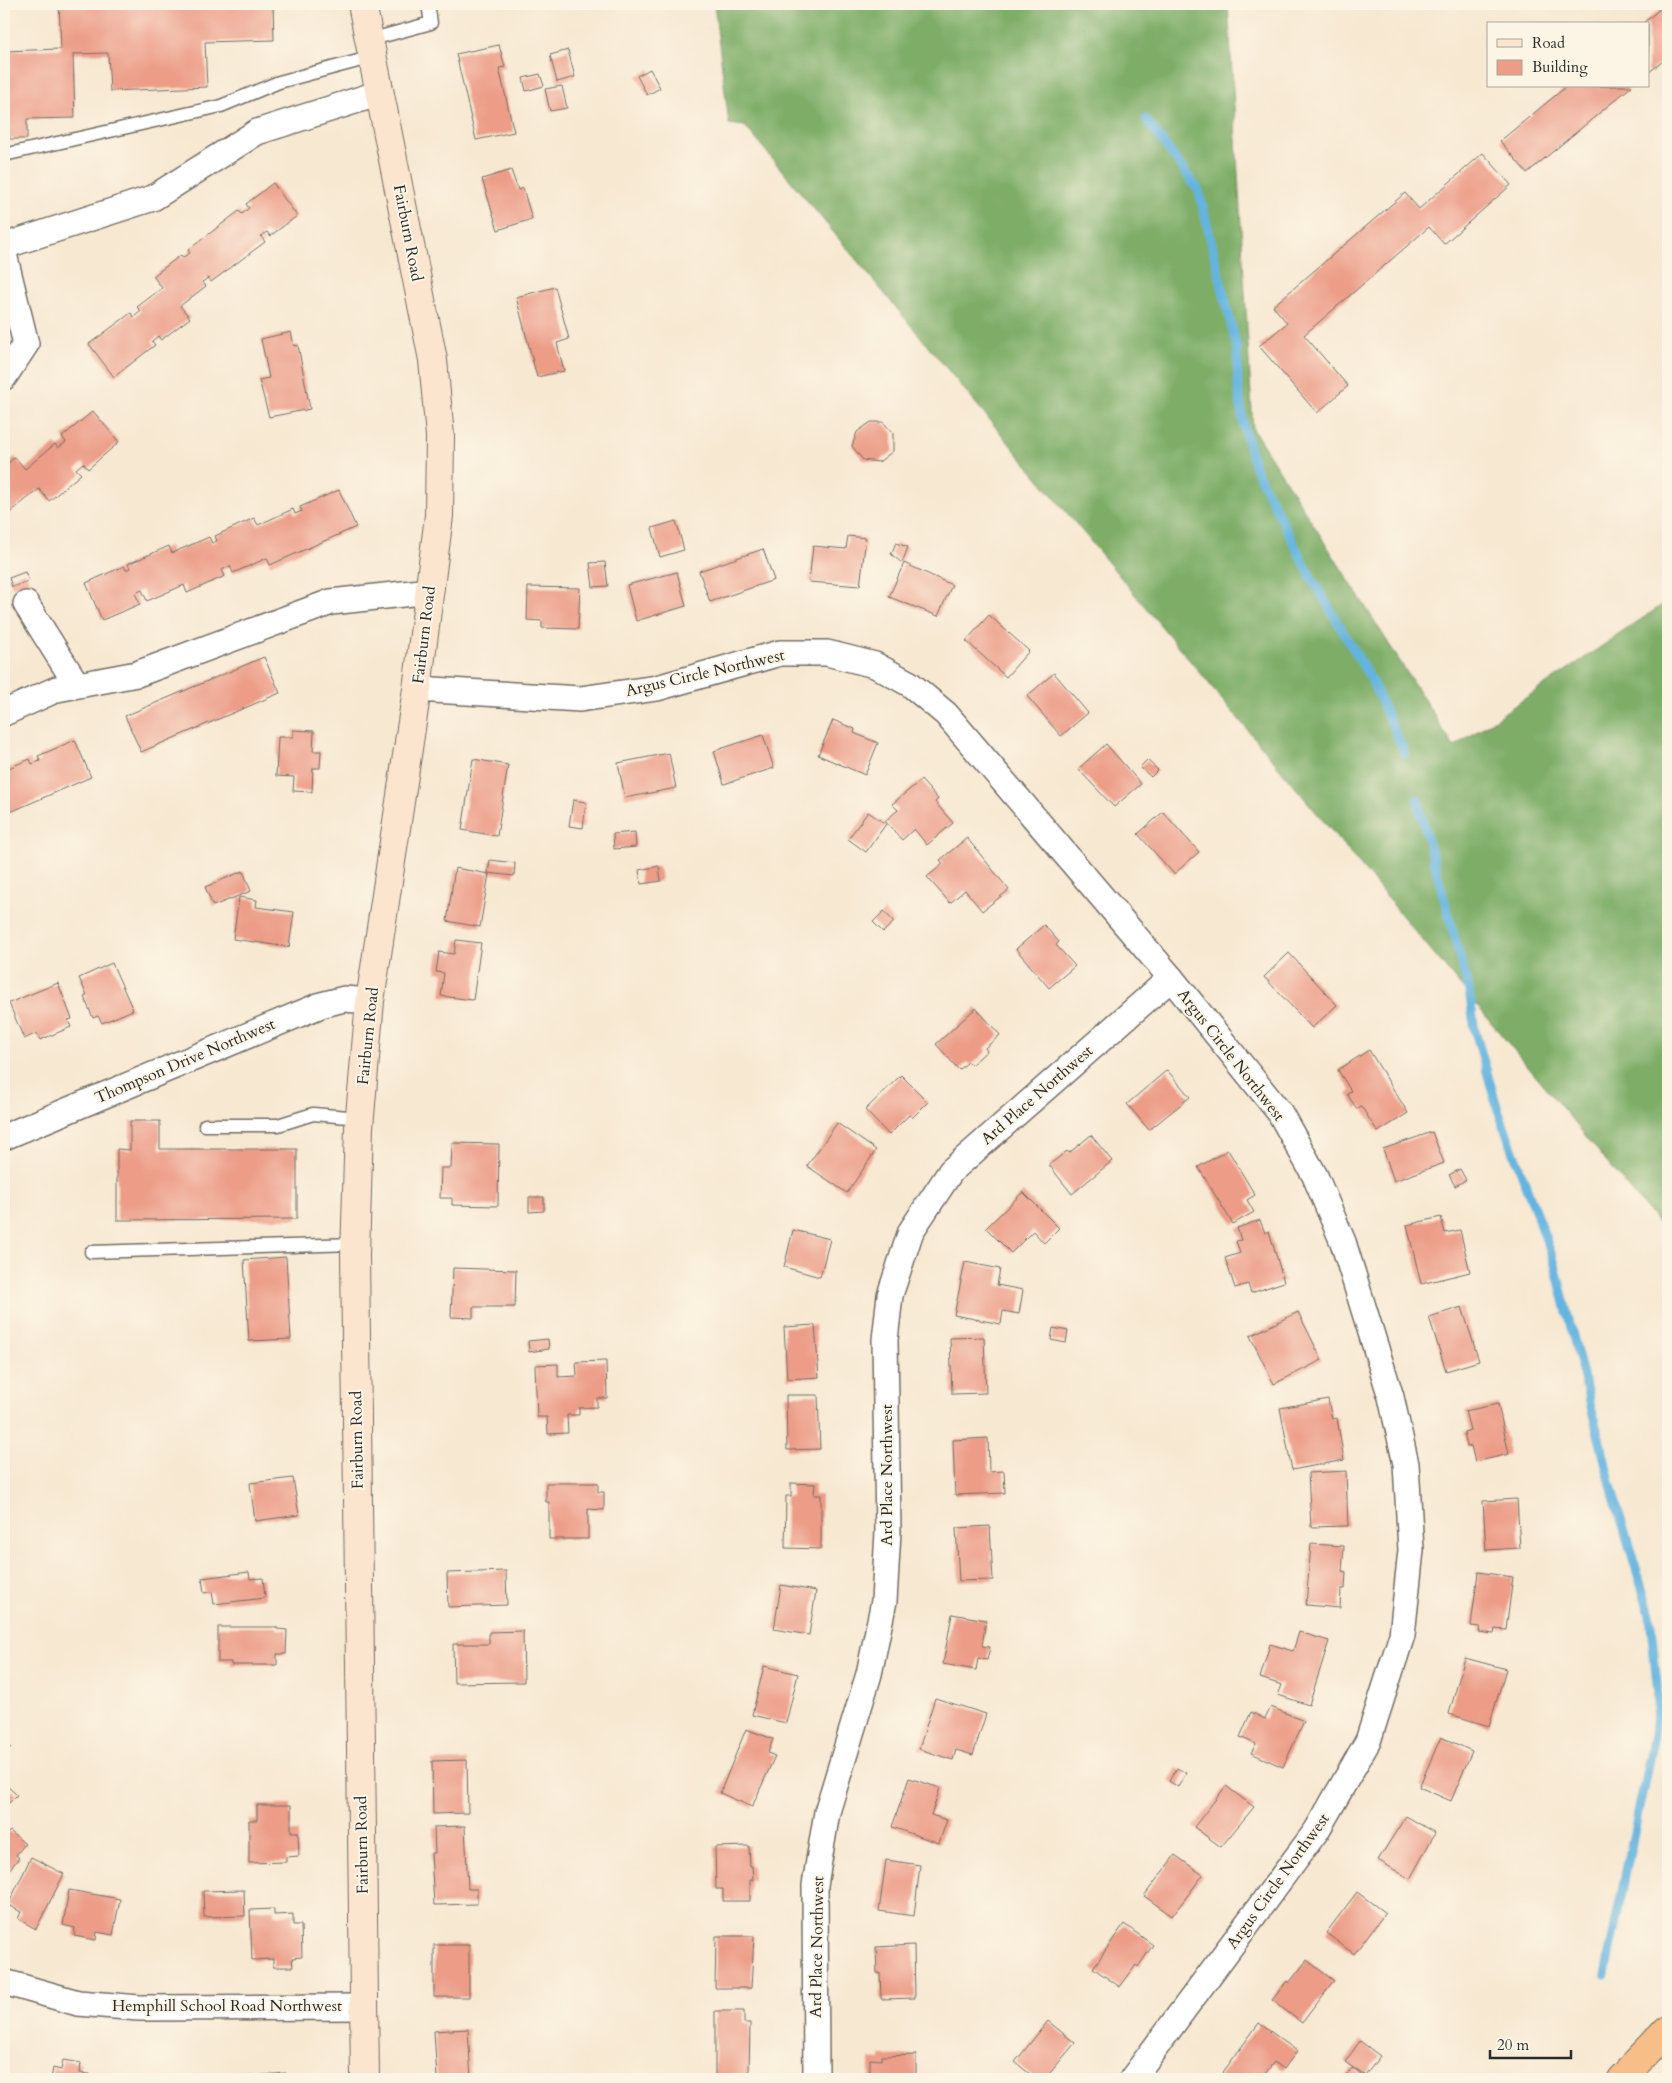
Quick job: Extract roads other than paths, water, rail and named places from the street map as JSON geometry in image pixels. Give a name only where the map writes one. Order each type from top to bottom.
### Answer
[{"type":"highway","points":[[1621,2079],[1668,2030]]},
{"type":"street","name":"Fairburn Road","points":[[362,4],[434,360],[440,436],[439,516],[417,689],[370,1001],[360,1118],[355,1244],[365,2079]]},
{"type":"street","points":[[4,246],[153,198],[257,132],[380,92]]},
{"type":"street","points":[[4,254],[26,344],[4,377]]},
{"type":"street","points":[[4,713],[57,689],[137,674],[331,602],[430,591]]},
{"type":"street","points":[[26,604],[77,685]]},
{"type":"street","name":"Argus Circle Northwest","points":[[417,689],[580,699],[657,688],[780,653],[827,653],[875,665],[910,684],[946,714],[1171,978],[1280,1113],[1319,1184],[1343,1242],[1392,1397],[1406,1464],[1411,1550],[1402,1635],[1368,1741],[1317,1830],[1132,2079]]},
{"type":"street","name":"Ard Place Northwest","points":[[816,2079],[815,1885],[827,1812],[869,1674],[884,1600],[888,1532],[885,1340],[890,1295],[911,1231],[951,1171],[1171,978]]},
{"type":"street","name":"Thompson Drive Northwest","points":[[4,1137],[321,1005],[344,999],[370,1001]]},
{"type":"street","name":"Hemphill School Road Northwest","points":[[4,1982],[78,2003],[139,2008],[364,2007]]},
{"type":"lane","points":[[4,155],[222,106],[431,23],[428,4]]},
{"type":"lane","points":[[205,1125],[278,1125],[313,1114],[360,1118]]},
{"type":"lane","points":[[91,1252],[355,1244]]},
{"type":"waterway","points":[[1146,119],[1199,191],[1237,349],[1238,387],[1244,428],[1255,468],[1311,577],[1372,681],[1405,754]]},
{"type":"waterway","points":[[1417,799],[1469,990],[1475,1031],[1498,1110],[1554,1261],[1614,1497],[1650,1614],[1658,1695],[1654,1735],[1605,1974]]}]
